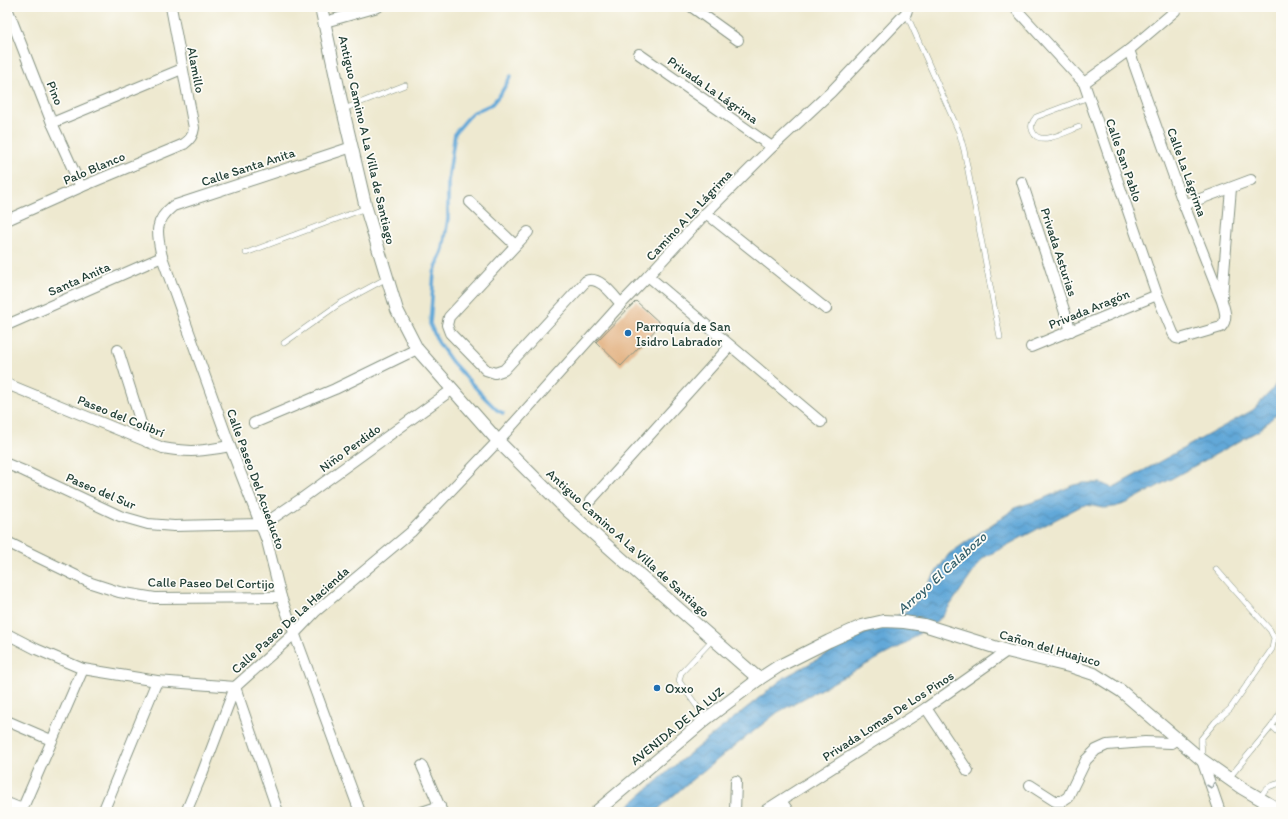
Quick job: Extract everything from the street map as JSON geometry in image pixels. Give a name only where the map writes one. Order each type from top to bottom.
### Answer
[{"type":"street","name":"Alamillo","points":[[171,7],[194,128],[191,138]]},
{"type":"street","name":"Antiguo Camino A La Villa de Santiago","points":[[322,7],[343,110],[366,208],[397,310],[417,349],[498,441],[567,510],[759,679]]},
{"type":"street","points":[[325,22],[378,7]]},
{"type":"street","points":[[692,7],[738,40]]},
{"type":"street","name":"Calle San Pablo","points":[[1014,7],[1084,83],[1157,295],[1173,333],[1176,338],[1180,340]]},
{"type":"street","name":"Pino","points":[[7,8],[52,123],[82,187]]},
{"type":"street","name":"Camino A La Lágrima","points":[[498,441],[621,304],[706,213],[772,147],[831,92],[907,10]]},
{"type":"street","points":[[1084,83],[1129,50],[1175,11]]},
{"type":"street","name":"Calle La Lágrima","points":[[1129,50],[1184,205],[1222,301],[1225,314],[1225,319],[1220,327],[1180,340]]},
{"type":"street","name":"Privada La Lágrima","points":[[639,54],[772,147]]},
{"type":"street","points":[[52,123],[182,69]]},
{"type":"street","name":"Palo Blanco","points":[[7,220],[184,144],[191,138]]},
{"type":"street","name":"Calle Santa Anita","points":[[159,222],[166,212],[173,206],[352,147]]},
{"type":"street","points":[[1184,205],[1251,180]]},
{"type":"street","name":"Privada Asturias","points":[[1022,182],[1071,331]]},
{"type":"street","name":"Calle La Lágrima","points":[[1222,301],[1231,188]]},
{"type":"street","points":[[470,202],[515,245]]},
{"type":"street","points":[[706,213],[826,309]]},
{"type":"street","name":"Calle Paseo Del Acueducto","points":[[159,222],[157,230],[162,257],[230,446],[261,524],[267,541],[281,597],[360,812]]},
{"type":"street","points":[[528,232],[449,317],[447,325],[450,333],[486,370],[495,373],[504,370],[589,279],[598,280],[621,304]]},
{"type":"street","name":"Santa Anita","points":[[7,325],[162,257]]},
{"type":"street","points":[[648,276],[821,422]]},
{"type":"street","name":"Privada Aragón","points":[[1031,346],[1157,295]]},
{"type":"street","points":[[591,500],[730,346]]},
{"type":"street","points":[[254,423],[335,389],[417,349]]},
{"type":"street","points":[[118,350],[147,442]]},
{"type":"street","name":"Paseo del Colibrí","points":[[7,384],[163,448],[183,452],[202,451],[230,446]]},
{"type":"street","name":"Niño Perdido","points":[[261,524],[273,518],[301,499],[453,389]]},
{"type":"street","name":"Calle Paseo De La Hacienda","points":[[7,634],[36,649],[84,669],[157,682],[236,687],[294,634],[315,612],[411,532],[498,441]]},
{"type":"street","name":"Paseo del Sur","points":[[7,464],[113,513],[148,524],[174,526],[261,524]]},
{"type":"street","name":"Calle Paseo Del Cortijo","points":[[7,542],[91,583],[119,592],[155,598],[281,597]]},
{"type":"street","name":"Cañon del Huajuco","points":[[779,666],[848,632],[862,626],[884,621],[924,625],[1007,651],[1073,667],[1094,674],[1121,691],[1202,760],[1228,779],[1281,811]]},
{"type":"street","name":"Privada Lomas De Los Pinos","points":[[766,810],[926,708],[1007,651]]},
{"type":"street","name":"AVENIDA DE LA LUZ","points":[[596,812],[706,719],[759,679],[779,666]]},
{"type":"street","points":[[7,803],[21,811],[51,740],[84,669]]},
{"type":"street","points":[[104,812],[157,682]]},
{"type":"street","points":[[186,812],[236,687]]},
{"type":"street","points":[[236,687],[278,812]]},
{"type":"street","points":[[926,708],[968,771]]},
{"type":"street","points":[[7,721],[51,740]]},
{"type":"street","points":[[1030,785],[1056,800],[1062,801],[1068,797],[1086,760],[1096,750],[1107,745],[1145,742],[1171,743],[1177,739]]},
{"type":"street","points":[[1202,760],[1220,812]]},
{"type":"street","points":[[422,766],[441,809],[422,812]]},
{"type":"street","points":[[735,812],[736,781]]},
{"type":"street","points":[[781,801],[789,812]]},
{"type":"lane","name":"Camino A La Lágrima","points":[[907,10],[959,132],[1000,337]]},
{"type":"lane","points":[[343,110],[405,85]]},
{"type":"lane","points":[[1079,127],[1046,139],[1039,139],[1034,136],[1032,122],[1036,117],[1089,97]]},
{"type":"lane","points":[[246,253],[366,208]]},
{"type":"lane","points":[[284,342],[339,304],[387,278]]},
{"type":"lane","points":[[1202,760],[1201,739],[1215,722],[1230,709],[1272,649],[1274,638],[1270,630],[1216,569]]},
{"type":"lane","points":[[706,719],[679,681],[679,678],[680,673],[714,638]]},
{"type":"lane","points":[[1228,779],[1272,726],[1281,712]]},
{"type":"lane","points":[[1272,726],[1281,735]]},
{"type":"lane","points":[[1260,799],[1263,790],[1281,783]]},
{"type":"water","name":"Arroyo El Calabozo","points":[[1281,376],[1281,410],[1258,431],[1127,503],[1107,508],[1089,505],[1081,506],[983,558],[942,617],[903,645],[778,712],[689,782],[655,812],[621,812],[679,762],[785,677],[906,611],[922,594],[949,554],[1017,507],[1040,500],[1074,485],[1083,483],[1101,483],[1112,488],[1253,410],[1272,390]]},
{"type":"building","name":"Parroquía de San Isidro Labrador","points":[[636,301],[661,324],[621,366],[596,342]]},
{"type":"waterway","points":[[503,413],[497,410],[452,362],[438,342],[430,324],[434,273],[443,249],[448,219],[448,181],[455,133],[472,113],[492,104],[501,93],[511,76]]},
{"type":"place","name":"Parroquía de San Isidro Labrador","points":[[628,333]]},
{"type":"place","name":"Oxxo","points":[[657,688]]}]
